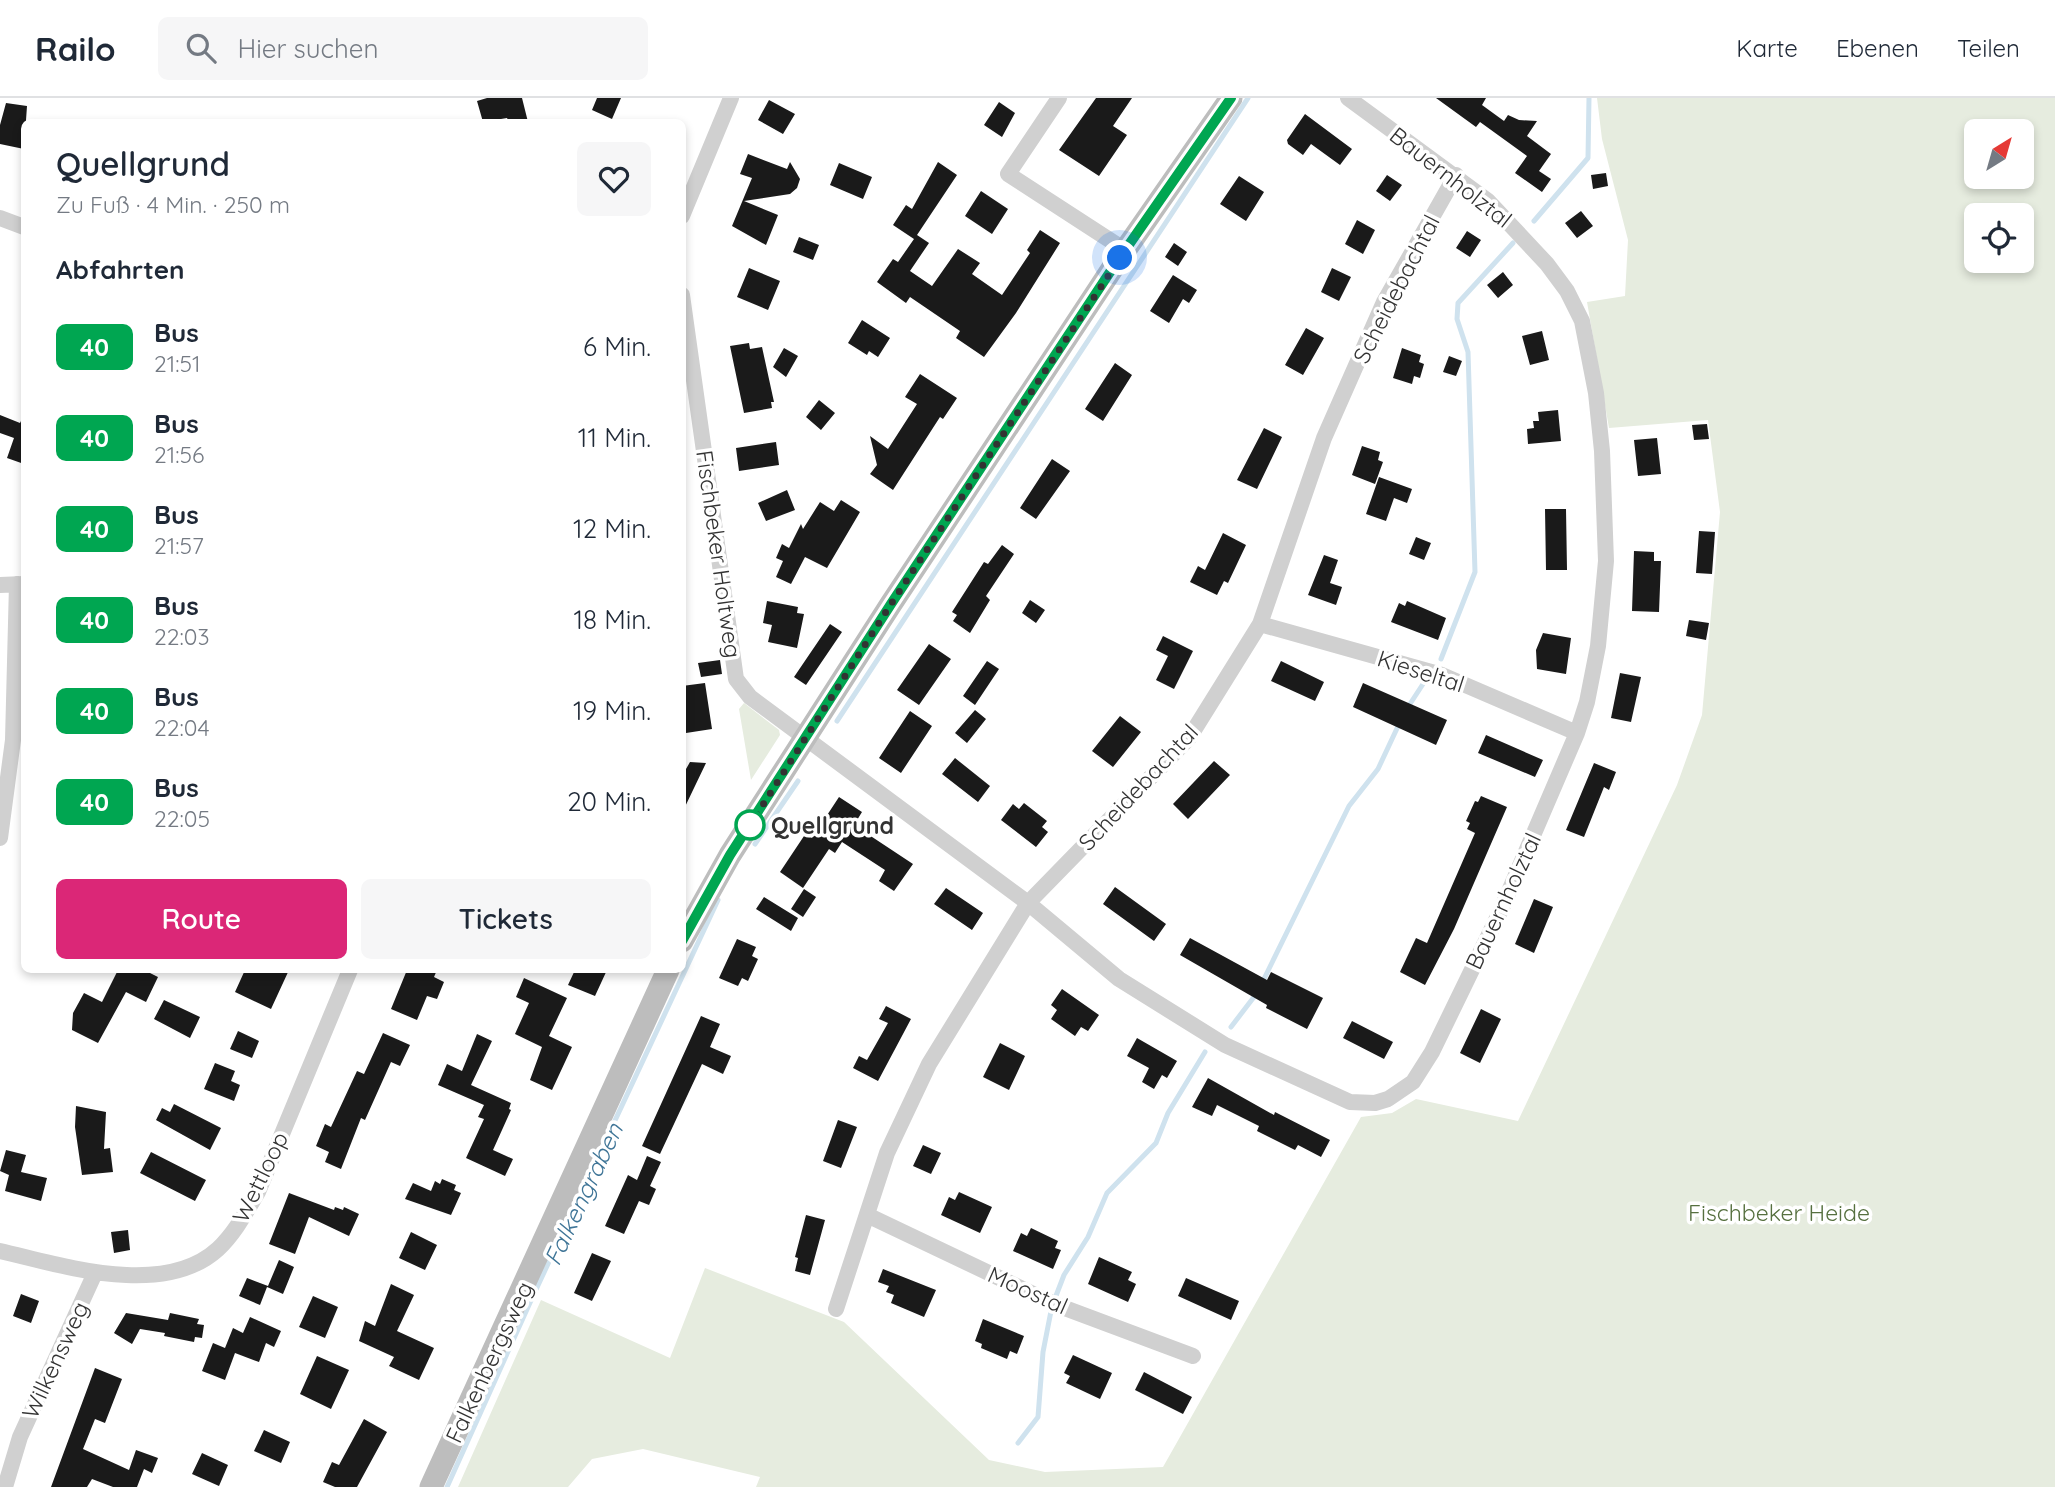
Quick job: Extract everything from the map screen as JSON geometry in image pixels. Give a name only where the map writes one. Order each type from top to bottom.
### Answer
[{"type":"street","points":[[686,206],[731,98]]},
{"type":"street","points":[[1059,98],[1008,174],[1125,250]]},
{"type":"street","points":[[689,913],[807,739],[897,594],[1125,250],[1231,98]]},
{"type":"street","name":"Bauernholztal","points":[[807,739],[1028,903],[1119,979],[1225,1045],[1350,1102],[1375,1103],[1388,1099],[1413,1082],[1432,1052],[1501,910],[1577,733],[1598,646],[1606,561],[1602,451],[1587,342],[1567,291],[1511,223],[1456,175],[1348,98]]},
{"type":"street","name":"Scheidebachtal","points":[[836,1309],[887,1153],[929,1064],[1028,903],[1189,738],[1260,624],[1324,438],[1384,302],[1456,175]]},
{"type":"street","points":[[0,218],[21,226]]},
{"type":"street","name":"Fischbeker Holtweg","points":[[686,323],[736,679],[750,697],[807,739]]},
{"type":"street","points":[[0,584],[21,584],[13,740],[0,838]]},
{"type":"street","name":"Kieseltal","points":[[1260,624],[1442,675],[1577,733]]},
{"type":"street","name":"Wettloop","points":[[0,1251],[95,1273],[144,1276],[186,1267],[217,1251],[240,1223],[258,1192],[349,973]]},
{"type":"street","name":"Falkenbergsweg","points":[[431,1487],[667,973]]},
{"type":"street","name":"Moostal","points":[[867,1215],[1054,1304],[1194,1356]]},
{"type":"street","name":"Wilkensweg","points":[[5,1487],[20,1437],[95,1273]]},
{"type":"green space","name":"Fischbeker Heide","points":[[1597,98],[2055,98],[2055,1487],[756,1487],[760,1477],[643,1449],[592,1459],[568,1487],[458,1487],[541,1300],[670,1358],[705,1268],[844,1322],[989,1460],[1045,1472],[1163,1467],[1361,1117],[1392,1113],[1416,1099],[1518,1121],[1677,785],[1702,715],[1720,512],[1708,420],[1609,428],[1587,302],[1625,296],[1628,240],[1602,139]]},
{"type":"green space","points":[[744,703],[779,730],[780,735],[751,780],[739,709]]},
{"type":"building","points":[[487,98],[522,98],[527,119],[482,119],[477,101]]},
{"type":"building","points":[[597,98],[621,98],[612,119],[592,110]]},
{"type":"building","points":[[1096,98],[1132,98],[1113,126],[1127,135],[1099,176],[1059,150]]},
{"type":"building","points":[[1436,98],[1486,98],[1482,105],[1504,121],[1508,115],[1519,120],[1537,121],[1527,136],[1551,154],[1539,171],[1551,179],[1542,192],[1515,173],[1527,156],[1480,122],[1476,127]]},
{"type":"building","points":[[769,100],[795,114],[783,134],[758,120]]},
{"type":"building","points":[[999,102],[1015,113],[1002,137],[984,125]]},
{"type":"building","points":[[6,103],[27,106],[26,119],[21,119],[21,148],[0,144],[0,125]]},
{"type":"building","points":[[1305,114],[1352,149],[1340,165],[1311,144],[1303,155],[1288,144],[1287,140]]},
{"type":"building","points":[[748,154],[787,169],[790,162],[800,179],[797,188],[790,194],[744,201],[778,215],[766,245],[732,226],[752,178],[740,174]]},
{"type":"building","points":[[938,162],[957,175],[917,235],[929,243],[910,271],[932,286],[958,249],[980,263],[972,274],[1002,295],[1030,253],[1027,250],[1040,230],[1060,243],[1016,313],[984,357],[956,338],[960,331],[910,297],[906,303],[877,282],[893,259],[898,262],[914,239],[893,225],[906,205],[912,209]]},
{"type":"building","points":[[839,163],[872,177],[863,199],[830,185]]},
{"type":"building","points":[[1606,173],[1608,186],[1593,189],[1591,175]]},
{"type":"building","points":[[1387,175],[1402,185],[1390,201],[1376,191]]},
{"type":"building","points":[[1239,176],[1264,192],[1246,221],[1220,204]]},
{"type":"building","points":[[981,191],[1008,209],[992,234],[965,216]]},
{"type":"building","points":[[1581,211],[1593,226],[1577,238],[1565,223]]},
{"type":"building","points":[[1357,220],[1375,230],[1363,254],[1345,244]]},
{"type":"building","points":[[1467,231],[1481,240],[1470,257],[1456,248]]},
{"type":"building","points":[[799,237],[819,245],[813,260],[793,252]]},
{"type":"building","points":[[1174,243],[1187,252],[1178,266],[1165,257]]},
{"type":"building","points":[[749,268],[780,281],[768,310],[737,297]]},
{"type":"building","points":[[1332,268],[1351,277],[1339,301],[1321,292]]},
{"type":"building","points":[[1503,272],[1513,285],[1498,298],[1487,285]]},
{"type":"building","points":[[1173,275],[1197,290],[1189,303],[1183,299],[1169,323],[1150,311]]},
{"type":"building","points":[[862,320],[890,338],[878,357],[869,351],[867,355],[848,343]]},
{"type":"building","points":[[1306,328],[1324,338],[1303,375],[1285,365]]},
{"type":"building","points":[[1542,331],[1549,360],[1530,365],[1522,336]]},
{"type":"building","points":[[749,343],[750,349],[762,347],[774,402],[771,402],[772,408],[744,413],[730,346]]},
{"type":"building","points":[[784,348],[798,356],[786,377],[773,367]]},
{"type":"building","points":[[1402,348],[1421,355],[1419,362],[1424,364],[1420,378],[1414,376],[1412,384],[1393,378]]},
{"type":"building","points":[[1449,356],[1462,361],[1456,376],[1443,372]]},
{"type":"building","points":[[1115,363],[1132,375],[1103,421],[1085,409]]},
{"type":"building","points":[[920,374],[957,398],[943,419],[940,417],[893,490],[870,474],[877,465],[870,436],[888,449],[917,404],[905,397]]},
{"type":"building","points":[[819,400],[835,413],[821,430],[806,417]]},
{"type":"building","points":[[1558,410],[1561,441],[1528,444],[1527,429],[1534,428],[1533,421],[1539,421],[1538,412]]},
{"type":"building","points":[[0,415],[20,423],[21,421],[21,463],[7,458],[14,438],[0,433]]},
{"type":"building","points":[[1707,424],[1709,439],[1694,440],[1692,425]]},
{"type":"building","points":[[1264,428],[1282,437],[1257,489],[1237,480]]},
{"type":"building","points":[[1657,438],[1661,474],[1638,476],[1634,440]]},
{"type":"building","points":[[776,442],[779,465],[739,471],[736,448]]},
{"type":"building","points":[[1362,446],[1380,452],[1378,460],[1383,462],[1375,484],[1352,475]]},
{"type":"building","points":[[1052,459],[1070,471],[1036,519],[1020,508]]},
{"type":"building","points":[[1379,477],[1412,489],[1407,503],[1394,498],[1386,521],[1366,514]]},
{"type":"building","points":[[787,490],[795,510],[766,521],[758,503]]},
{"type":"building","points":[[841,500],[860,512],[827,568],[805,557],[791,584],[776,577],[783,561],[776,558],[782,544],[789,548],[801,524],[803,529],[820,502],[834,511]]},
{"type":"building","points":[[1545,509],[1566,509],[1567,570],[1546,570]]},
{"type":"building","points":[[1699,531],[1715,532],[1712,574],[1696,573]]},
{"type":"building","points":[[1223,533],[1246,545],[1228,583],[1224,581],[1217,595],[1190,582],[1198,566],[1205,570]]},
{"type":"building","points":[[1416,537],[1431,543],[1424,560],[1409,554]]},
{"type":"building","points":[[1002,545],[1014,554],[986,596],[990,600],[970,633],[953,621],[957,615],[952,612],[984,562],[988,564]]},
{"type":"building","points":[[1634,551],[1654,552],[1654,561],[1661,561],[1659,612],[1632,611]]},
{"type":"building","points":[[1324,555],[1338,560],[1330,583],[1342,587],[1336,605],[1308,595]]},
{"type":"building","points":[[1030,600],[1045,610],[1036,623],[1022,613]]},
{"type":"building","points":[[767,601],[798,607],[797,613],[804,614],[797,648],[768,642],[772,625],[763,623]]},
{"type":"building","points":[[1407,601],[1446,618],[1438,640],[1391,622],[1399,603],[1405,606]]},
{"type":"building","points":[[1689,620],[1709,623],[1706,640],[1686,636]]},
{"type":"building","points":[[830,624],[842,632],[806,685],[794,677]]},
{"type":"building","points":[[1543,633],[1571,638],[1566,674],[1537,669],[1536,650]]},
{"type":"building","points":[[1163,636],[1193,651],[1174,689],[1156,680],[1168,656],[1156,650]]},
{"type":"building","points":[[929,644],[951,659],[919,705],[897,690]]},
{"type":"building","points":[[720,660],[722,674],[701,677],[698,663]]},
{"type":"building","points":[[987,661],[999,669],[975,705],[963,696]]},
{"type":"building","points":[[1281,661],[1324,682],[1315,701],[1271,681]]},
{"type":"building","points":[[1620,673],[1641,677],[1631,722],[1611,718]]},
{"type":"building","points":[[705,683],[712,729],[686,733],[686,685]]},
{"type":"building","points":[[1363,683],[1447,720],[1436,745],[1353,707]]},
{"type":"building","points":[[975,710],[986,719],[967,743],[955,733]]},
{"type":"building","points":[[910,711],[932,726],[901,773],[879,758]]},
{"type":"building","points":[[1120,716],[1141,732],[1113,767],[1092,751]]},
{"type":"building","points":[[1486,735],[1543,760],[1535,777],[1478,753]]},
{"type":"building","points":[[955,758],[990,786],[978,802],[942,774]]},
{"type":"building","points":[[1214,761],[1230,775],[1188,819],[1173,804]]},
{"type":"building","points":[[690,762],[706,763],[686,805],[686,769]]},
{"type":"building","points":[[1594,763],[1616,772],[1609,790],[1604,787],[1584,837],[1566,830]]},
{"type":"building","points":[[1481,796],[1507,807],[1454,929],[1425,985],[1400,972],[1416,938],[1427,943],[1475,833],[1467,829],[1470,823],[1466,821],[1475,801],[1478,802]]},
{"type":"building","points":[[839,797],[862,812],[854,825],[913,864],[894,891],[879,881],[885,870],[842,842],[835,853],[829,849],[803,888],[780,872],[806,833],[812,838]]},
{"type":"building","points":[[1024,803],[1047,821],[1042,827],[1048,832],[1036,847],[1001,820],[1013,804],[1019,809]]},
{"type":"building","points":[[1115,887],[1166,924],[1154,941],[1103,904]]},
{"type":"building","points":[[946,888],[983,913],[972,930],[934,904]]},
{"type":"building","points":[[804,889],[816,897],[803,917],[791,909]]},
{"type":"building","points":[[764,897],[798,918],[791,931],[756,909]]},
{"type":"building","points":[[1534,899],[1553,907],[1534,953],[1515,944]]},
{"type":"building","points":[[1190,938],[1267,980],[1271,972],[1323,998],[1307,1029],[1266,1008],[1267,1005],[1180,955]]},
{"type":"building","points":[[737,939],[756,947],[752,956],[758,959],[748,981],[742,978],[738,986],[719,978]]},
{"type":"building","points":[[116,973],[150,973],[158,977],[146,1002],[126,992],[98,1043],[72,1030],[73,1013],[84,993],[102,1002]]},
{"type":"building","points":[[244,973],[288,973],[271,1009],[235,992]]},
{"type":"building","points":[[406,973],[436,973],[434,977],[444,982],[437,999],[427,996],[417,1020],[391,1009]]},
{"type":"building","points":[[574,973],[606,973],[595,996],[568,985]]},
{"type":"building","points":[[524,978],[567,998],[549,1036],[572,1047],[552,1090],[530,1080],[542,1047],[515,1034],[529,1003],[516,997]]},
{"type":"building","points":[[1062,989],[1099,1015],[1088,1031],[1081,1027],[1075,1036],[1051,1019],[1057,1010],[1051,1005]]},
{"type":"building","points":[[164,1000],[200,1017],[190,1038],[154,1019]]},
{"type":"building","points":[[886,1006],[911,1019],[878,1081],[853,1068],[859,1056],[867,1060],[888,1023],[879,1019]]},
{"type":"building","points":[[1481,1009],[1501,1019],[1480,1063],[1460,1053]]},
{"type":"building","points":[[701,1016],[720,1024],[710,1047],[731,1056],[723,1074],[702,1064],[660,1154],[642,1146]]},
{"type":"building","points":[[1352,1021],[1393,1042],[1384,1059],[1343,1038]]},
{"type":"building","points":[[238,1031],[259,1041],[252,1058],[230,1049]]},
{"type":"building","points":[[383,1033],[410,1045],[400,1066],[391,1062],[365,1120],[361,1118],[341,1169],[325,1162],[329,1152],[316,1146],[325,1124],[331,1127],[357,1071],[364,1074]]},
{"type":"building","points":[[477,1034],[492,1041],[471,1085],[511,1103],[511,1110],[493,1150],[513,1159],[505,1176],[466,1158],[484,1119],[478,1117],[484,1105],[438,1085],[447,1064],[462,1071]]},
{"type":"building","points":[[1137,1038],[1177,1061],[1167,1078],[1162,1075],[1154,1089],[1142,1082],[1149,1068],[1127,1056]]},
{"type":"building","points":[[1000,1043],[1025,1056],[1009,1090],[983,1077]]},
{"type":"building","points":[[215,1063],[235,1071],[231,1081],[240,1085],[234,1101],[204,1089]]},
{"type":"building","points":[[1208,1078],[1274,1115],[1275,1112],[1330,1140],[1321,1157],[1298,1145],[1295,1150],[1257,1131],[1259,1126],[1217,1105],[1212,1116],[1192,1107]]},
{"type":"building","points":[[174,1104],[221,1128],[210,1150],[156,1120],[162,1108],[170,1112]]},
{"type":"building","points":[[76,1106],[106,1112],[104,1149],[110,1148],[113,1172],[82,1175],[75,1127]]},
{"type":"building","points":[[838,1120],[857,1127],[841,1168],[823,1161]]},
{"type":"building","points":[[923,1145],[941,1153],[931,1174],[913,1166]]},
{"type":"building","points":[[6,1150],[26,1155],[21,1172],[47,1178],[41,1201],[5,1191],[9,1175],[0,1171]]},
{"type":"building","points":[[151,1152],[206,1180],[195,1201],[140,1173]]},
{"type":"building","points":[[647,1156],[661,1162],[650,1186],[656,1189],[649,1205],[639,1201],[624,1234],[605,1226],[628,1175],[637,1180]]},
{"type":"building","points":[[442,1179],[456,1185],[454,1190],[461,1193],[451,1215],[405,1199],[413,1183],[431,1191],[435,1181],[440,1184]]},
{"type":"building","points":[[959,1192],[992,1207],[980,1233],[941,1215],[949,1197],[955,1200]]},
{"type":"building","points":[[289,1193],[334,1210],[335,1207],[343,1210],[344,1207],[359,1214],[349,1236],[309,1217],[295,1254],[269,1244]]},
{"type":"building","points":[[806,1215],[825,1220],[810,1275],[795,1271],[798,1258],[795,1257]]},
{"type":"building","points":[[1031,1228],[1058,1241],[1055,1248],[1061,1250],[1053,1269],[1013,1251],[1021,1233],[1027,1236]]},
{"type":"building","points":[[128,1230],[130,1250],[114,1253],[111,1232]]},
{"type":"building","points":[[411,1232],[437,1245],[425,1270],[399,1258]]},
{"type":"building","points":[[592,1253],[611,1261],[592,1301],[574,1293]]},
{"type":"building","points":[[1099,1257],[1132,1272],[1128,1280],[1136,1284],[1128,1302],[1088,1284]]},
{"type":"building","points":[[279,1260],[294,1267],[283,1294],[267,1287],[260,1305],[239,1296],[247,1278],[268,1286]]},
{"type":"building","points":[[883,1269],[936,1290],[924,1317],[891,1303],[894,1295],[886,1292],[889,1286],[878,1282]]},
{"type":"building","points":[[1186,1278],[1239,1301],[1231,1320],[1178,1296]]},
{"type":"building","points":[[391,1284],[414,1295],[397,1331],[434,1348],[419,1380],[389,1366],[394,1357],[359,1341],[365,1321],[375,1326]]},
{"type":"building","points":[[21,1294],[39,1301],[31,1323],[13,1316]]},
{"type":"building","points":[[313,1296],[338,1307],[325,1338],[299,1327]]},
{"type":"building","points":[[126,1313],[168,1320],[170,1313],[199,1319],[197,1324],[204,1325],[202,1338],[195,1337],[194,1342],[140,1329],[132,1344],[114,1333]]},
{"type":"building","points":[[250,1317],[281,1331],[274,1347],[266,1343],[259,1362],[235,1353],[225,1380],[202,1371],[213,1343],[225,1348],[233,1328],[243,1333]]},
{"type":"building","points":[[983,1319],[1024,1336],[1017,1354],[1010,1351],[1007,1359],[981,1348],[982,1344],[975,1341]]},
{"type":"building","points":[[1073,1355],[1112,1373],[1100,1399],[1066,1383],[1070,1376],[1064,1373]]},
{"type":"building","points":[[317,1356],[349,1370],[331,1409],[300,1394]]},
{"type":"building","points":[[95,1368],[122,1379],[105,1423],[95,1419],[83,1449],[129,1470],[136,1450],[158,1458],[152,1473],[144,1469],[137,1487],[113,1487],[92,1479],[87,1487],[51,1487]]},
{"type":"building","points":[[1144,1372],[1192,1397],[1183,1414],[1135,1390]]},
{"type":"building","points":[[364,1419],[387,1432],[357,1487],[335,1487],[323,1482],[332,1462],[339,1465]]},
{"type":"building","points":[[264,1430],[290,1442],[281,1463],[254,1451]]},
{"type":"building","points":[[202,1453],[228,1465],[219,1486],[192,1474]]},
{"type":"waterway","name":"Falkengraben","points":[[837,721],[1248,98]]},
{"type":"waterway","points":[[1534,221],[1588,158],[1589,98]]},
{"type":"waterway","points":[[1441,659],[1475,572],[1468,352],[1457,319],[1458,303],[1513,243]]},
{"type":"waterway","points":[[1408,707],[1423,684]]},
{"type":"waterway","points":[[1261,985],[1349,806],[1378,769],[1400,722]]},
{"type":"waterway","name":"Falkengraben","points":[[755,844],[798,781]]},
{"type":"waterway","name":"Falkengraben","points":[[686,968],[718,900]]},
{"type":"waterway","name":"Falkengraben","points":[[447,1487],[684,973]]},
{"type":"waterway","points":[[1231,1027],[1257,993]]},
{"type":"waterway","points":[[1054,1301],[1064,1275],[1088,1237],[1107,1193],[1156,1143],[1168,1113],[1205,1052]]},
{"type":"waterway","points":[[1018,1443],[1038,1417],[1043,1352],[1052,1306]]},
{"type":"bus line","name":"40","points":[[686,933],[730,855],[807,739],[891,604],[1112,269],[1231,98]]},
{"type":"place","name":"Quellgrund","points":[[750,825]]},
{"type":"route","points":[[750,825],[891,604],[1120,258]]}]
